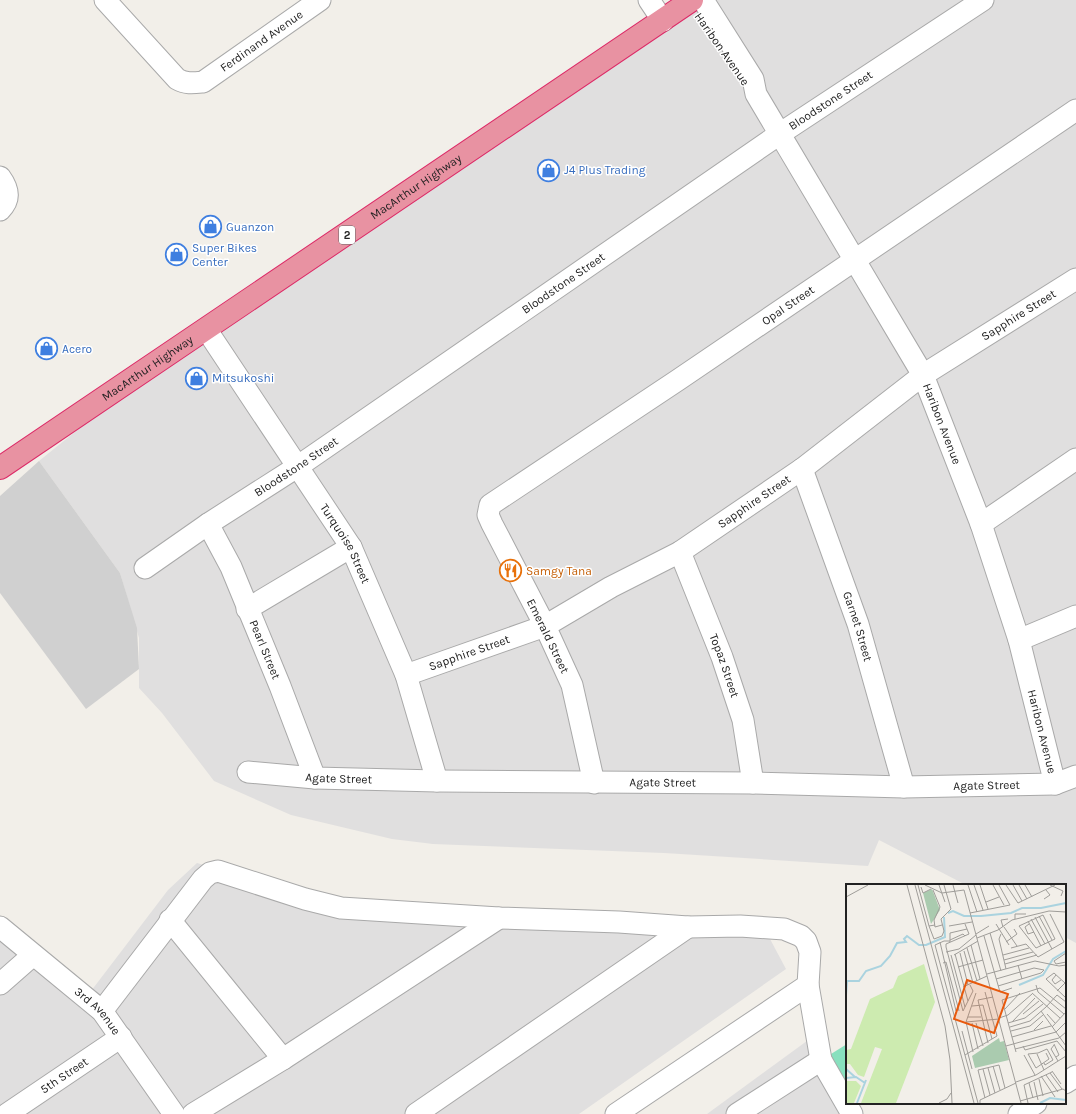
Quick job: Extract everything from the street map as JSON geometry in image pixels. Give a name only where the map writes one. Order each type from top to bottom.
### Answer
[{"type":"highway","name":"MacArthur Highway","points":[[0,468],[695,1]]},
{"type":"street","name":"Ferdinand Avenue","points":[[105,0],[177,79],[183,82],[203,82],[320,0]]},
{"type":"street","points":[[649,0],[664,21]]},
{"type":"street","name":"Bloodstone Street","points":[[145,568],[208,524],[297,467],[781,133],[983,0]]},
{"type":"street","name":"Haribon Avenue","points":[[695,1],[743,84],[756,94],[781,133],[923,376],[981,524],[1019,640],[1054,784]]},
{"type":"street","name":"Opal Street","points":[[498,499],[1076,110]]},
{"type":"street","points":[[0,177],[5,184],[8,194],[5,205],[0,210]]},
{"type":"street","name":"Sapphire Street","points":[[406,675],[545,626],[611,587],[680,552],[802,469],[923,376],[1076,279]]},
{"type":"street","name":"Turquoise Street","points":[[206,329],[351,547],[406,675],[437,782]]},
{"type":"street","points":[[981,524],[1076,459]]},
{"type":"street","name":"Garnet Street","points":[[802,469],[858,624],[904,787]]},
{"type":"street","name":"Emerald Street","points":[[498,499],[490,505],[488,514],[545,626],[572,685],[594,783]]},
{"type":"street","name":"Pearl Street","points":[[208,524],[231,567],[280,686],[315,778]]},
{"type":"street","points":[[247,609],[351,547]]},
{"type":"street","name":"Topaz Street","points":[[680,552],[722,657],[740,713],[753,783]]},
{"type":"street","points":[[1019,640],[1076,616]]},
{"type":"street","name":"Agate Street","points":[[248,772],[315,778],[437,782],[753,783],[904,787],[1054,784],[1076,776]]},
{"type":"street","points":[[102,1011],[170,920],[210,872],[218,872],[341,908],[499,918],[619,922],[688,927],[740,926],[784,929],[801,936],[806,941],[810,952],[808,985],[821,1060],[846,1104]]},
{"type":"street","points":[[193,1114],[283,1058],[499,918]]},
{"type":"street","points":[[170,920],[283,1058]]},
{"type":"street","name":"3rd Avenue","points":[[0,927],[102,1011],[174,1114]]},
{"type":"street","points":[[416,1114],[688,927]]},
{"type":"street","points":[[0,984],[33,955]]},
{"type":"street","points":[[616,1114],[808,985]]},
{"type":"street","name":"5th Street","points":[[7,1114],[121,1037]]},
{"type":"street","points":[[737,1114],[821,1060]]},
{"type":"street","points":[[1066,1082],[1076,1076]]},
{"type":"street","points":[[846,1104],[852,1114]]},
{"type":"street","points":[[1019,1114],[1034,1104]]},
{"type":"shaded area","points":[[697,0],[1076,0],[1076,943],[1066,938],[1066,884],[964,884],[879,840],[868,866],[664,853],[433,844],[392,839],[291,815],[214,781],[162,713],[139,688],[139,638],[120,573],[39,461],[149,372]]},
{"type":"shaded area","points":[[39,461],[120,573],[137,628],[139,669],[86,709],[0,593],[0,496]]},
{"type":"shaded area","points":[[197,863],[299,893],[438,912],[619,911],[641,921],[762,924],[786,969],[579,1114],[0,1114],[0,929],[88,995],[168,890]]},
{"type":"shaded area","points":[[811,1038],[852,1114],[707,1114]]},
{"type":"green space","points":[[846,1045],[846,1094],[823,1059]]},
{"type":"place","name":"J4 Plus Trading","points":[[549,170]]},
{"type":"place","name":"Guanzon","points":[[211,227]]},
{"type":"place","name":"Super Bikes Center","points":[[176,255]]},
{"type":"place","name":"Acero","points":[[47,349]]},
{"type":"place","name":"Mitsukoshi","points":[[197,378]]},
{"type":"place","name":"Samgy Tana","points":[[510,571]]}]
